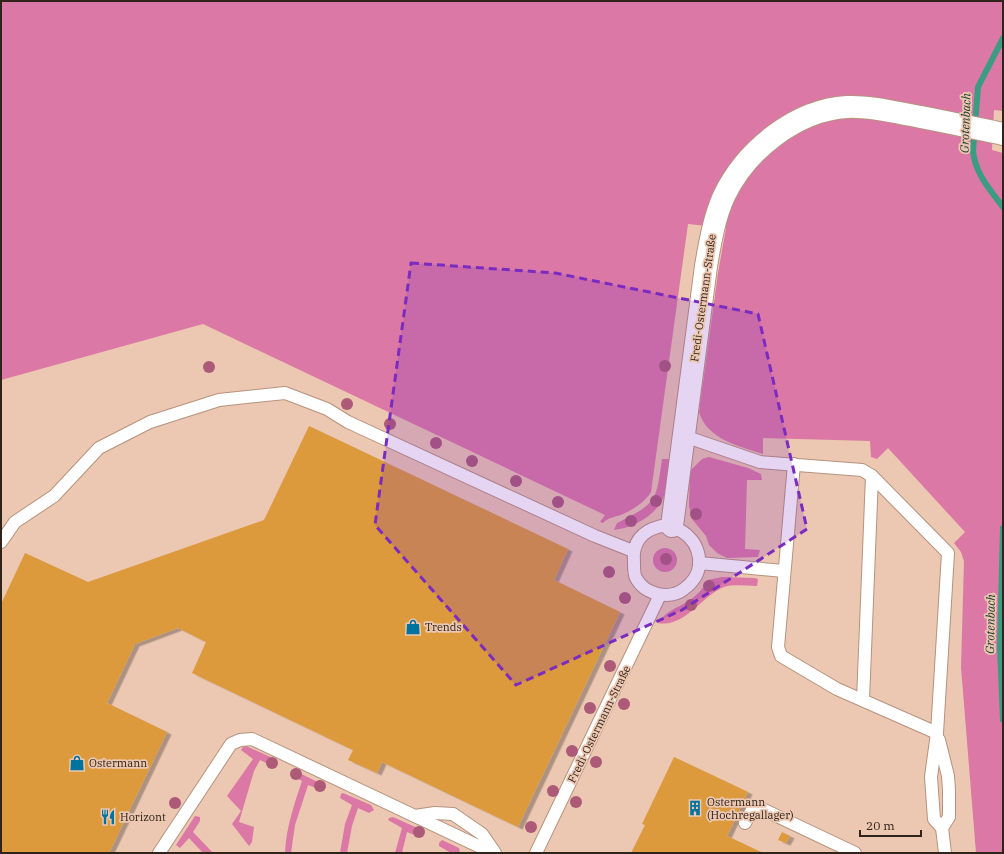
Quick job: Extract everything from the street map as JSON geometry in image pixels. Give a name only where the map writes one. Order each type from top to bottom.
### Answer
[{"type":"street","name":"Fredi-Ostermann-Straße","points":[[672,526],[706,266],[713,229],[724,196],[742,166],[768,141],[794,122],[821,112],[847,107],[878,109],[945,121],[998,133]]},
{"type":"lane","points":[[1,542],[15,522],[54,496],[99,448],[150,422],[219,400],[285,393],[327,409],[348,422],[600,538],[633,551]]},
{"type":"lane","points":[[684,436],[760,462],[862,470],[872,476],[948,553],[937,733],[931,777],[934,819],[942,828],[945,853]]},
{"type":"lane","points":[[794,464],[778,647],[781,656],[837,689],[937,733]]},
{"type":"lane","points":[[863,700],[872,476]]},
{"type":"lane","points":[[672,526],[692,538],[697,547],[700,558],[698,571],[692,582],[682,590],[670,596],[660,596],[645,587],[636,579],[633,551],[639,539],[652,528],[672,526]]},
{"type":"lane","points":[[699,563],[784,571]]},
{"type":"lane","name":"Fredi-Ostermann-Straße","points":[[536,853],[660,596]]},
{"type":"lane","points":[[937,733],[948,776],[949,790],[949,817],[942,828]]},
{"type":"lane","points":[[159,853],[231,744],[240,740],[252,740],[494,853]]},
{"type":"lane","points":[[745,823],[752,810],[758,808],[855,853]]},
{"type":"lane","points":[[414,816],[434,813],[453,814],[482,834],[494,853]]},
{"type":"highlighted area","points":[[411,263],[555,273],[758,314],[807,529],[682,610],[516,685],[375,525]]},
{"type":"shaded area","points":[[1,1],[1003,1],[1003,111],[994,110],[992,150],[1003,153],[1003,853],[976,853],[961,667],[964,561],[961,552],[954,543],[965,532],[888,448],[877,459],[871,457],[870,441],[763,438],[763,454],[734,444],[716,435],[703,421],[699,412],[718,273],[726,228],[688,224],[651,492],[646,499],[635,507],[623,514],[607,519],[603,523],[600,522],[605,515],[203,324],[1,380]]},
{"type":"shaded area","points":[[709,457],[748,468],[761,474],[762,480],[747,480],[745,549],[760,550],[758,557],[727,558],[717,553],[709,545],[706,536],[692,519],[689,506],[690,471],[702,459]]},
{"type":"shaded area","points":[[662,459],[670,459],[667,487],[661,503],[644,519],[629,527],[614,530],[617,523],[640,511],[652,500],[656,493]]},
{"type":"shaded area","points":[[665,548],[670,549],[676,555],[676,565],[670,571],[665,572],[660,571],[654,565],[653,560],[654,555],[660,549]]},
{"type":"shaded area","points":[[722,577],[755,578],[758,579],[757,586],[736,585],[724,587],[716,591],[685,616],[676,621],[658,623],[668,613],[695,596],[708,580]]},
{"type":"shaded area","points":[[246,746],[275,759],[275,763],[272,766],[260,760],[254,771],[239,822],[254,827],[252,842],[249,846],[232,824],[241,811],[227,796],[253,759],[241,750]]},
{"type":"shaded area","points":[[293,770],[324,785],[322,790],[308,785],[295,825],[291,853],[285,853],[293,808],[302,781],[291,775]]},
{"type":"shaded area","points":[[343,793],[371,805],[374,810],[369,813],[358,808],[352,826],[347,853],[340,853],[345,824],[352,805],[340,798],[341,794]]},
{"type":"shaded area","points":[[195,816],[200,817],[200,821],[193,832],[213,853],[203,853],[189,838],[180,848],[176,845]]},
{"type":"shaded area","points":[[393,817],[422,830],[424,833],[419,837],[407,832],[402,853],[395,853],[402,828],[388,820],[389,818]]},
{"type":"shaded area","points":[[442,840],[459,848],[460,853],[451,853],[439,846],[439,843]]},
{"type":"building","name":"Trends","points":[[309,426],[568,549],[554,580],[620,612],[518,827],[382,762],[377,773],[348,760],[353,750],[192,673],[206,642],[178,628],[135,644],[107,703],[167,732],[109,853],[1,853],[1,604],[25,553],[88,582],[264,520]]},
{"type":"building","name":"Ostermann (Hochregallager)","points":[[674,757],[748,792],[727,836],[763,853],[631,853],[645,825],[642,824]]},
{"type":"building","points":[[782,832],[790,836],[786,843],[778,840]]},
{"type":"waterway","name":"Grotenbach","points":[[1003,38],[978,87],[973,151],[974,159],[980,174],[988,188],[1003,207]]},
{"type":"waterway","name":"Grotenbach","points":[[1003,528],[1000,646],[1003,720]]},
{"type":"place","name":"Trends","points":[[413,627]]},
{"type":"place","name":"Ostermann","points":[[77,763]]},
{"type":"place","name":"Ostermann (Hochregallager)","points":[[695,808]]},
{"type":"place","name":"Horizont","points":[[108,817]]}]
